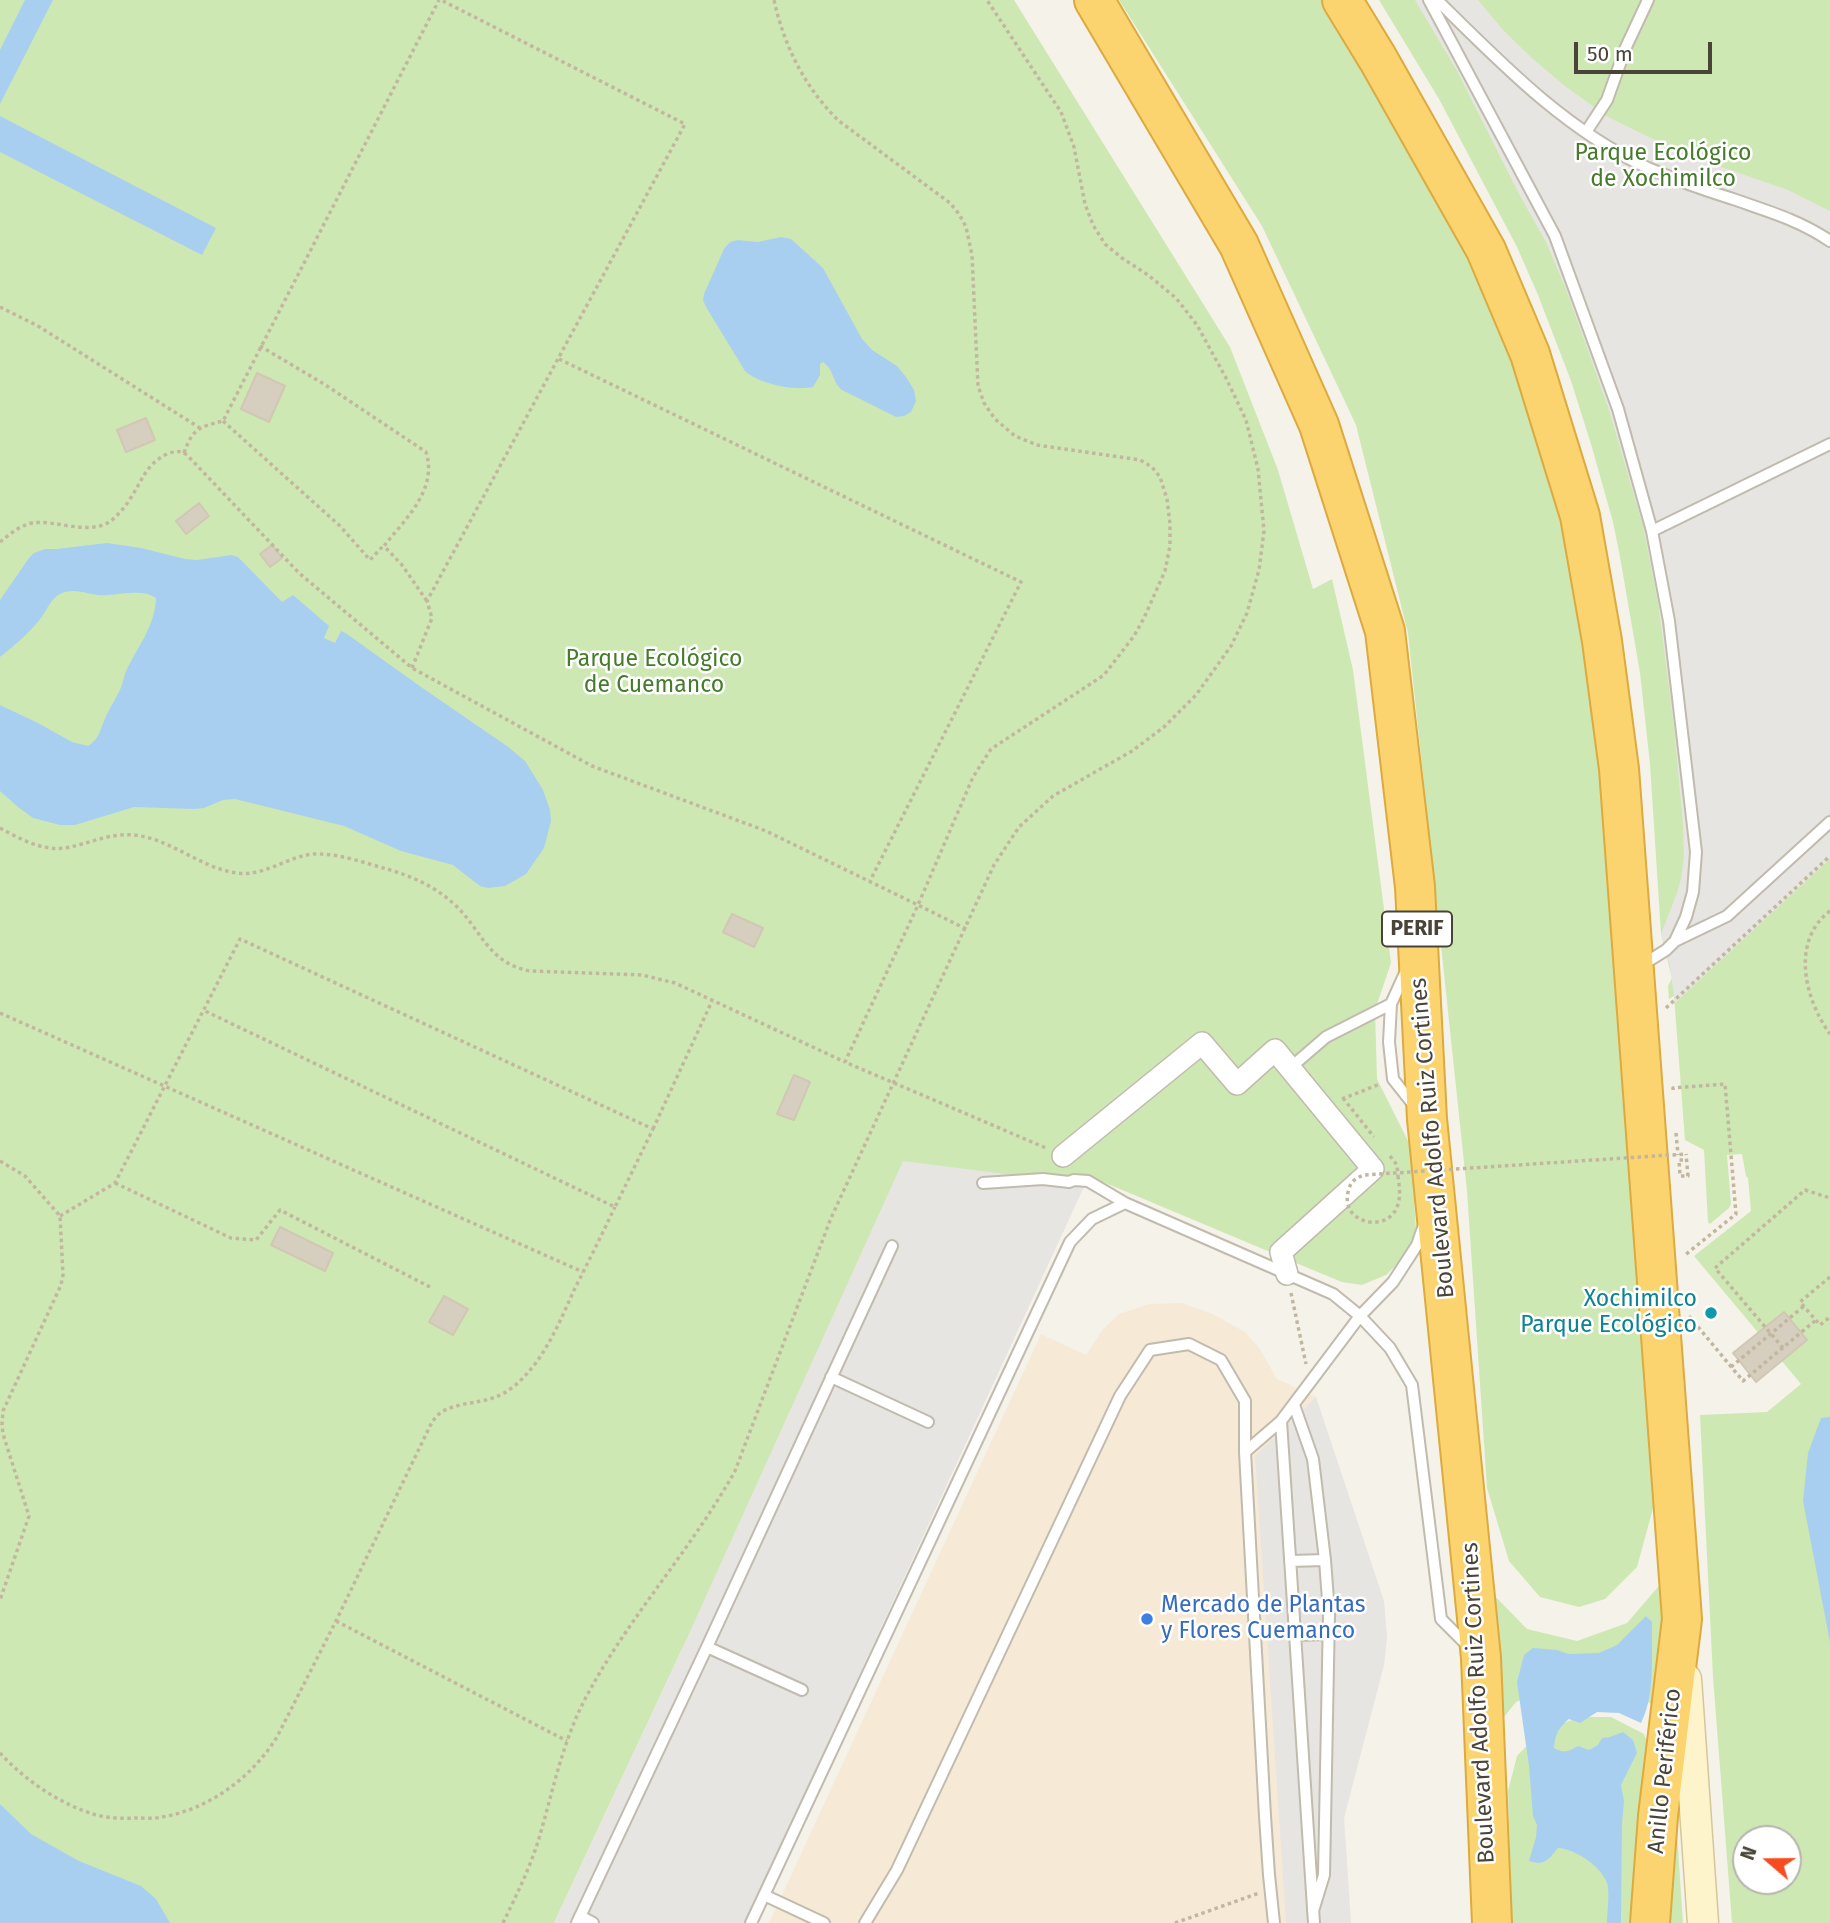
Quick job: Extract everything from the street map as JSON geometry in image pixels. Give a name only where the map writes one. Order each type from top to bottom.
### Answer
[{"type":"highway","name":"Boulevard Adolfo Ruiz Cortines","points":[[1094,0],[1239,245],[1318,425],[1385,631],[1415,887],[1427,1119],[1481,1658],[1492,1923]]},
{"type":"highway","points":[[1342,0],[1486,250],[1530,354],[1580,516],[1602,640],[1619,769],[1682,1619]]},
{"type":"highway","name":"Anillo Periférico","points":[[1650,1923],[1658,1816],[1682,1619]]},
{"type":"main road","points":[[1682,1619],[1703,1923]]},
{"type":"street","points":[[1063,1156],[1202,1043],[1237,1084],[1275,1050],[1373,1169],[1281,1252],[1287,1274]]},
{"type":"lane","points":[[1429,0],[1555,236],[1618,408],[1652,531],[1669,621],[1696,852],[1693,892],[1675,942]]},
{"type":"lane","points":[[1437,0],[1523,83],[1566,119],[1623,156],[1697,187],[1797,221],[1830,241]]},
{"type":"lane","points":[[1586,132],[1607,100],[1626,47],[1648,0]]},
{"type":"lane","points":[[1652,531],[1830,444]]},
{"type":"lane","points":[[1634,970],[1675,942],[1727,916],[1830,821]]},
{"type":"lane","points":[[1418,946],[1391,1004],[1389,1042],[1393,1079],[1427,1119]]},
{"type":"lane","points":[[1290,1068],[1326,1037],[1391,1004]]},
{"type":"lane","points":[[982,1183],[1043,1178],[1069,1182],[1088,1181],[1125,1203],[1333,1294],[1360,1316],[1390,1348],[1412,1385],[1441,1619],[1481,1658]]},
{"type":"lane","points":[[1245,1452],[1281,1421],[1360,1316],[1393,1282],[1417,1245],[1435,1197]]},
{"type":"lane","points":[[751,1923],[1070,1242],[1093,1219],[1125,1203]]},
{"type":"lane","points":[[593,1923],[579,1920],[892,1246]]},
{"type":"lane","points":[[866,1923],[898,1870],[1121,1396],[1150,1350],[1189,1344],[1221,1360],[1245,1401],[1245,1452],[1274,1923]]},
{"type":"lane","points":[[831,1377],[928,1422]]},
{"type":"lane","points":[[1294,1405],[1313,1459],[1325,1560],[1328,1634],[1324,1875],[1313,1911]]},
{"type":"lane","points":[[1281,1421],[1314,1923]]},
{"type":"lane","points":[[1290,1561],[1325,1560]]},
{"type":"lane","points":[[1295,1635],[1328,1634]]},
{"type":"lane","points":[[707,1647],[802,1690]]},
{"type":"lane","points":[[764,1895],[824,1923]]},
{"type":"path","points":[[184,453],[193,433],[223,421],[440,0],[685,124],[427,601]]},
{"type":"path","points":[[774,0],[778,21],[795,63],[828,111],[950,202],[966,226],[972,255],[978,386],[984,403],[995,419],[1015,436],[1037,445],[1140,460],[1152,467],[1160,477],[1167,499],[1170,524],[1170,547],[1156,593],[1134,636],[1104,675],[991,749],[973,777],[918,905],[845,1062]]},
{"type":"path","points":[[503,1923],[528,1871],[562,1754],[582,1705],[605,1662],[715,1507],[735,1471],[846,1183],[995,865],[1019,827],[1053,796],[1132,751],[1164,727],[1196,695],[1231,646],[1247,613],[1259,570],[1264,531],[1258,469],[1246,420],[1227,378],[1196,325],[1176,298],[1105,244],[1093,225],[1085,204],[1074,147],[1061,112],[987,0]]},
{"type":"path","points":[[0,307],[38,326],[200,428]]},
{"type":"path","points":[[223,421],[340,526],[370,560],[420,501],[428,470],[426,452],[260,345]]},
{"type":"path","points":[[559,359],[1021,582],[870,881]]},
{"type":"path","points":[[0,542],[18,528],[34,523],[89,527],[106,524],[129,502],[149,467],[171,452],[184,453],[299,573],[412,668],[592,766],[766,831],[966,929]]},
{"type":"path","points":[[384,546],[402,565],[427,601],[432,618],[412,668]]},
{"type":"path","points":[[0,828],[27,842],[54,848],[65,848],[110,836],[149,838],[207,864],[236,873],[250,873],[313,854],[330,855],[388,869],[435,888],[461,911],[495,955],[521,970],[642,975],[675,983],[845,1062],[1063,1156]]},
{"type":"path","points":[[1666,1008],[1830,856]]},
{"type":"path","points":[[1830,911],[1814,930],[1807,948],[1805,967],[1807,990],[1818,1018],[1830,1034]]},
{"type":"path","points":[[60,1216],[115,1183],[240,939],[653,1129]]},
{"type":"path","points":[[0,1753],[35,1784],[69,1804],[96,1815],[127,1819],[161,1818],[189,1810],[231,1788],[246,1776],[268,1752],[277,1737],[432,1422],[442,1411],[483,1402],[512,1388],[549,1345],[713,1000]]},
{"type":"path","points":[[204,1010],[615,1206]]},
{"type":"path","points":[[0,1013],[583,1272]]},
{"type":"path","points":[[1327,1112],[1343,1098],[1393,1079]]},
{"type":"path","points":[[1674,1102],[1673,1088],[1725,1084],[1736,1214],[1685,1255]]},
{"type":"path","points":[[1398,1176],[1399,1202],[1395,1213],[1385,1220],[1370,1222],[1357,1218],[1349,1209],[1346,1198],[1349,1186],[1356,1178],[1364,1175],[1680,1158],[1686,1154],[1688,1176],[1680,1176],[1680,1158],[1676,1128]]},
{"type":"path","points":[[0,1161],[25,1176],[60,1216],[63,1275],[61,1285],[3,1411],[3,1434],[29,1516],[0,1600]]},
{"type":"path","points":[[115,1183],[231,1238],[256,1240],[280,1210],[432,1288]]},
{"type":"path","points":[[1783,1348],[1714,1268],[1805,1190],[1830,1198]]},
{"type":"path","points":[[1287,1274],[1310,1384]]},
{"type":"path","points":[[1830,1277],[1800,1302],[1820,1325],[1830,1317]]},
{"type":"path","points":[[1731,1367],[1804,1306]]},
{"type":"path","points":[[1689,1317],[1743,1381],[1816,1320]]},
{"type":"path","points":[[335,1621],[568,1741]]},
{"type":"path","points":[[1175,1923],[1271,1889]]},
{"type":"shaded area","points":[[1415,0],[1478,0],[1504,31],[1533,59],[1608,117],[1681,153],[1788,190],[1830,211],[1830,859],[1675,1003],[1670,966],[1661,934],[1681,879],[1684,857],[1683,823],[1658,602],[1643,526],[1608,407],[1566,289],[1546,242],[1456,69]]},
{"type":"shaded area","points":[[903,1161],[1068,1182],[1089,1176],[745,1923],[554,1923],[683,1647]]},
{"type":"shaded area","name":"Mercado de Plantas y Flores Cuemanco","points":[[1181,1303],[1211,1313],[1245,1332],[1260,1349],[1277,1379],[1316,1397],[1384,1601],[1387,1638],[1384,1665],[1344,1818],[1351,1923],[769,1923],[1041,1334],[1086,1355],[1103,1329],[1119,1314],[1149,1304]]},
{"type":"shaded area","points":[[1316,1397],[1384,1601],[1387,1638],[1384,1665],[1344,1818],[1351,1923],[1286,1923],[1255,1456]]},
{"type":"green space","name":"Parque Ecológico de Cuemanco","points":[[0,0],[1014,0],[1230,347],[1278,470],[1313,589],[1332,579],[1353,670],[1391,963],[1375,1010],[1377,1079],[1411,1147],[1416,1231],[1409,1246],[1399,1262],[1386,1275],[1362,1285],[1342,1282],[1089,1176],[1069,1182],[683,1647],[554,1923],[0,1923]]},
{"type":"green space","points":[[1119,0],[1324,0],[1486,266],[1575,527],[1609,780],[1664,1468],[1637,1567],[1605,1599],[1579,1607],[1540,1597],[1509,1561],[1487,1488],[1467,1191],[1408,633],[1356,425],[1262,226]]},
{"type":"green space","name":"Parque Ecológico de Xochimilco","points":[[1379,0],[1830,0],[1830,1923],[1732,1923],[1713,1677],[1700,1415],[1767,1412],[1801,1384],[1694,1256],[1751,1211],[1748,1178],[1742,1154],[1727,1155],[1731,1204],[1710,1224],[1704,1150],[1685,1140],[1674,996],[1669,999],[1668,986],[1672,978],[1661,934],[1650,764],[1640,673],[1620,557],[1613,522],[1571,381],[1517,247],[1439,99]]},
{"type":"green space","points":[[1664,1580],[1669,1714],[1615,1684],[1562,1683],[1516,1702],[1500,1722],[1491,1592],[1527,1629],[1577,1641],[1627,1623]]},
{"type":"green space","points":[[1581,1717],[1611,1717],[1644,1734],[1676,1818],[1683,1923],[1512,1923],[1508,1791],[1517,1756],[1542,1730]]},
{"type":"water","points":[[25,0],[53,0],[0,104],[0,50]]},
{"type":"water","points":[[0,116],[216,228],[202,255],[0,152]]},
{"type":"water","points":[[781,237],[791,239],[823,268],[862,339],[872,350],[897,366],[906,377],[914,390],[916,401],[911,412],[896,417],[842,390],[823,362],[813,387],[805,388],[768,383],[745,371],[706,307],[704,294],[724,249],[730,242],[758,242]]},
{"type":"water","points":[[107,543],[185,559],[232,555],[238,557],[282,602],[293,595],[329,626],[324,638],[335,643],[341,631],[347,634],[507,746],[525,761],[543,790],[550,810],[551,821],[544,848],[526,874],[505,886],[480,886],[453,865],[401,851],[344,826],[235,799],[194,809],[134,807],[75,825],[60,825],[33,818],[18,807],[0,791],[0,705],[72,742],[88,746],[98,736],[127,669],[146,635],[156,598],[139,593],[61,593],[28,632],[0,657],[0,600],[34,553],[45,549]]},
{"type":"water","points":[[1830,1417],[1830,1642],[1803,1501],[1808,1453],[1821,1418]]},
{"type":"water","points":[[1646,1616],[1652,1622],[1652,1674],[1649,1699],[1641,1723],[1619,1713],[1597,1712],[1580,1723],[1569,1719],[1558,1731],[1554,1748],[1564,1751],[1578,1746],[1589,1750],[1598,1745],[1602,1738],[1623,1732],[1633,1740],[1637,1753],[1621,1785],[1624,1801],[1621,1923],[1607,1923],[1607,1883],[1599,1870],[1587,1860],[1558,1848],[1546,1861],[1529,1861],[1537,1825],[1533,1816],[1517,1682],[1524,1655],[1533,1648],[1569,1654],[1599,1653],[1617,1645]]},
{"type":"water","points":[[0,1804],[31,1834],[79,1861],[141,1886],[156,1899],[170,1923],[0,1923]]},
{"type":"building","points":[[257,373],[285,386],[269,422],[241,409]]},
{"type":"building","points":[[146,418],[155,440],[126,452],[117,430]]},
{"type":"building","points":[[199,503],[209,516],[186,534],[176,521]]},
{"type":"building","points":[[272,545],[282,558],[270,567],[260,554]]},
{"type":"building","points":[[732,914],[763,928],[754,947],[723,932]]},
{"type":"building","points":[[794,1075],[810,1082],[794,1120],[777,1114]]},
{"type":"building","points":[[280,1227],[333,1253],[325,1271],[271,1245]]},
{"type":"building","points":[[444,1296],[468,1309],[453,1335],[429,1322]]},
{"type":"building","points":[[1784,1312],[1807,1340],[1756,1382],[1733,1353]]},
{"type":"place","name":"Xochimilco Parque Ecológico","points":[[1711,1313]]},
{"type":"place","name":"Mercado de Plantas y Flores Cuemanco","points":[[1147,1619]]}]
